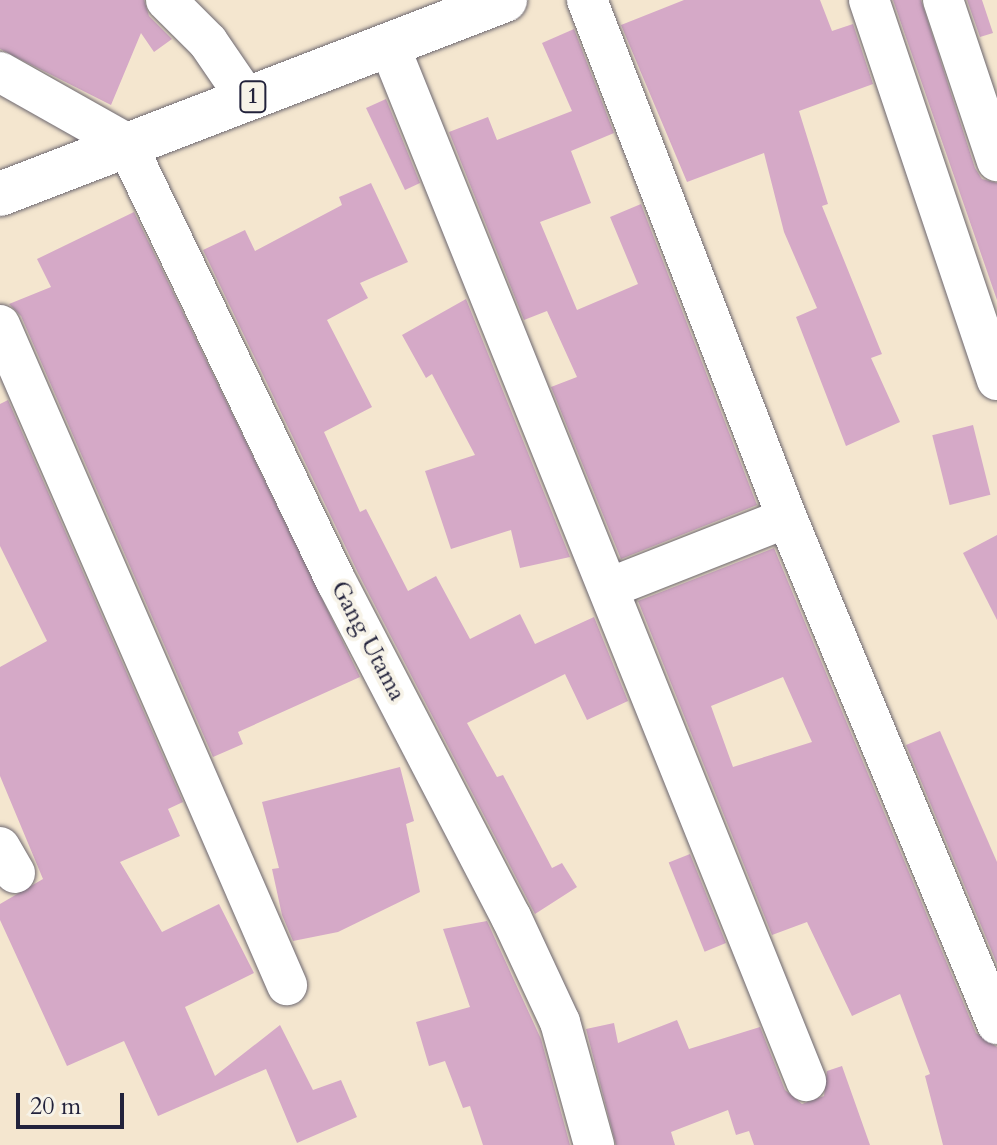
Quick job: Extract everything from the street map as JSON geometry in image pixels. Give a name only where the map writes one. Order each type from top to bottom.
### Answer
[{"type":"main road","name":"1","points":[[0,194],[126,143],[505,0]]},
{"type":"street","points":[[166,0],[208,42],[247,99]]},
{"type":"street","points":[[587,0],[787,518],[997,1024]]},
{"type":"street","points":[[869,0],[997,380]]},
{"type":"street","points":[[943,0],[997,161]]},
{"type":"street","points":[[389,45],[609,588],[752,957],[806,1081]]},
{"type":"street","points":[[0,72],[126,143]]},
{"type":"street","name":"Gang Utama","points":[[126,143],[337,583],[511,917],[560,1022],[594,1145]]},
{"type":"street","points":[[0,325],[13,392],[287,985]]},
{"type":"street","points":[[609,588],[787,518]]},
{"type":"building","points":[[0,0],[144,0],[149,16],[172,39],[154,52],[141,33],[111,105],[0,49]]},
{"type":"building","points":[[684,0],[820,0],[832,31],[853,24],[873,84],[799,111],[828,204],[822,206],[882,354],[871,358],[900,422],[846,446],[796,317],[817,308],[784,232],[764,153],[687,182],[621,25]]},
{"type":"building","points":[[893,0],[921,0],[975,168],[982,179],[997,183],[997,300]]},
{"type":"building","points":[[967,0],[982,0],[993,33],[980,37]]},
{"type":"building","points":[[574,29],[614,133],[571,151],[591,203],[540,222],[577,310],[638,284],[610,217],[641,204],[757,505],[621,559],[551,387],[577,377],[547,311],[524,320],[449,132],[488,117],[497,140],[572,111],[542,43]]},
{"type":"building","points":[[386,99],[420,183],[405,190],[366,108]]},
{"type":"building","points":[[371,183],[408,262],[360,283],[368,298],[327,320],[372,407],[324,432],[360,512],[366,509],[408,591],[436,576],[470,639],[520,614],[535,644],[594,617],[628,701],[587,720],[565,674],[467,723],[497,777],[503,775],[552,868],[562,863],[577,887],[535,914],[358,573],[203,250],[245,230],[255,251],[342,205],[339,197]]},
{"type":"building","points":[[134,212],[360,677],[238,732],[243,744],[213,757],[21,316],[9,304],[51,287],[37,259]]},
{"type":"building","points":[[466,299],[570,557],[520,568],[511,530],[451,549],[425,471],[475,455],[432,374],[426,378],[402,335]]},
{"type":"building","points":[[8,400],[183,802],[168,809],[180,836],[120,862],[162,932],[219,904],[254,973],[185,1007],[215,1076],[280,1025],[313,1090],[341,1080],[357,1117],[297,1143],[266,1069],[158,1116],[124,1041],[67,1066],[0,920],[0,904],[43,879],[0,776],[0,667],[47,641],[0,546],[0,404]]},
{"type":"building","points":[[973,425],[990,495],[950,505],[932,435]]},
{"type":"building","points":[[997,535],[997,620],[963,553]]},
{"type":"building","points":[[774,548],[976,1033],[997,1047],[997,1145],[943,1145],[925,1076],[930,1074],[900,994],[852,1016],[807,922],[772,935],[638,601]],"holes":[[[783,677],[812,742],[733,767],[711,706]]]},
{"type":"building","points":[[940,731],[997,862],[997,964],[906,745]]},
{"type":"building","points":[[400,767],[414,821],[406,824],[420,892],[338,932],[293,941],[282,915],[272,869],[279,868],[262,802]]},
{"type":"building","points":[[690,854],[726,943],[705,952],[669,863]]},
{"type":"building","points":[[487,921],[541,1039],[570,1145],[483,1145],[470,1106],[463,1108],[445,1061],[429,1066],[416,1022],[470,1007],[443,929]]},
{"type":"building","points":[[677,1020],[689,1049],[760,1027],[785,1090],[802,1104],[824,1096],[827,1071],[842,1066],[870,1145],[754,1145],[749,1131],[736,1135],[728,1110],[671,1132],[675,1145],[616,1145],[586,1029],[614,1023],[618,1043]]}]
